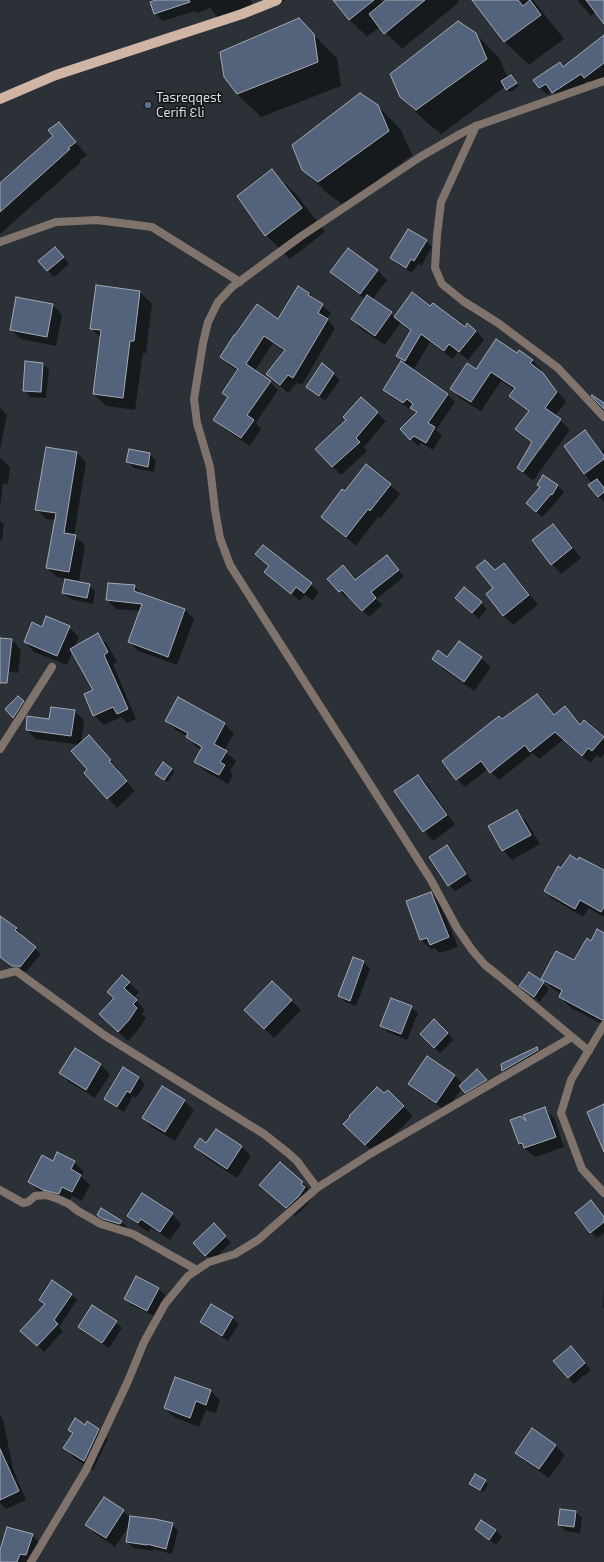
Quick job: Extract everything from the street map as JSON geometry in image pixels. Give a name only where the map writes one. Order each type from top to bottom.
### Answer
[{"type":"main road","points":[[0,100],[56,75],[242,14],[276,0]]},
{"type":"street","points":[[589,1051],[494,972],[472,950],[457,928],[431,880],[230,565],[220,538],[210,467],[197,423],[194,399],[208,322],[218,302],[232,287],[300,237],[420,157],[476,126],[604,81]]},
{"type":"street","points":[[476,126],[441,202],[435,268],[442,284],[463,301],[498,323],[558,368],[604,417]]},
{"type":"street","points":[[0,242],[56,222],[97,220],[152,227],[240,282]]},
{"type":"street","points":[[0,749],[52,667]]},
{"type":"street","points":[[0,975],[16,971],[104,1035],[264,1134],[297,1161],[318,1188]]},
{"type":"street","points":[[604,1025],[571,1080],[561,1114],[582,1169],[604,1193]]},
{"type":"street","points":[[31,1562],[86,1470],[128,1381],[144,1342],[165,1304],[188,1276],[209,1262],[235,1254],[258,1240],[318,1188],[370,1154],[572,1038]]},
{"type":"street","points":[[0,1190],[23,1203],[28,1202],[35,1196],[46,1195],[58,1199],[69,1204],[101,1224],[116,1230],[133,1234],[198,1270]]},
{"type":"building","points":[[156,0],[189,0],[190,2],[154,14],[150,2]]},
{"type":"building","points":[[333,0],[374,0],[349,20]]},
{"type":"building","points":[[386,0],[425,0],[384,34],[369,14]]},
{"type":"building","points":[[472,0],[518,0],[523,6],[530,0],[541,15],[504,42]]},
{"type":"building","points":[[586,0],[604,0],[604,24]]},
{"type":"building","points":[[299,18],[314,34],[318,62],[237,94],[224,77],[220,52]]},
{"type":"building","points":[[458,21],[476,33],[487,59],[416,110],[400,97],[390,74]]},
{"type":"building","points":[[604,35],[604,63],[584,78],[581,74],[552,93],[546,84],[539,88],[533,80],[560,62],[563,67]]},
{"type":"building","points":[[511,75],[517,83],[506,90],[501,81]]},
{"type":"building","points":[[360,93],[378,105],[389,131],[318,182],[302,170],[292,145]]},
{"type":"building","points":[[59,122],[76,142],[0,212],[0,183],[53,136],[48,130]]},
{"type":"building","points":[[272,169],[302,208],[265,236],[237,196]]},
{"type":"building","points":[[408,229],[427,240],[414,261],[411,259],[406,268],[390,258]]},
{"type":"building","points":[[55,247],[64,257],[47,271],[38,261]]},
{"type":"building","points":[[348,248],[378,270],[360,294],[330,272]]},
{"type":"building","points":[[96,285],[140,291],[134,341],[130,341],[123,398],[93,394],[101,330],[90,329]]},
{"type":"building","points":[[298,286],[309,293],[308,295],[323,304],[318,313],[328,319],[293,378],[288,375],[280,385],[266,374],[285,350],[264,336],[246,364],[271,381],[247,415],[254,420],[241,438],[213,420],[228,397],[222,393],[238,369],[220,357],[257,304],[278,319]]},
{"type":"building","points":[[412,292],[430,306],[433,303],[465,327],[467,323],[476,331],[459,352],[449,344],[444,351],[421,334],[405,361],[396,356],[411,330],[394,317]]},
{"type":"building","points":[[367,295],[392,312],[375,336],[351,319]]},
{"type":"building","points":[[16,297],[53,304],[47,337],[10,330]]},
{"type":"building","points":[[496,339],[517,353],[519,350],[533,360],[530,363],[543,373],[557,392],[545,408],[561,419],[523,472],[517,468],[532,442],[515,429],[529,411],[509,396],[515,388],[491,372],[471,402],[450,389],[467,363],[476,369]]},
{"type":"building","points":[[25,361],[43,363],[41,392],[23,391]]},
{"type":"building","points":[[401,361],[448,394],[428,423],[435,427],[426,443],[414,436],[410,440],[400,429],[417,412],[410,408],[413,404],[407,399],[403,403],[383,390]]},
{"type":"building","points":[[322,363],[334,373],[319,396],[306,387]]},
{"type":"building","points":[[592,395],[604,403],[604,409],[591,396]]},
{"type":"building","points":[[361,397],[378,412],[356,438],[360,442],[332,467],[315,449],[346,420],[343,417]]},
{"type":"building","points":[[585,430],[604,456],[604,459],[584,474],[564,446]]},
{"type":"building","points":[[46,447],[77,452],[64,533],[76,535],[69,572],[46,568],[56,513],[35,510]]},
{"type":"building","points":[[129,449],[150,453],[148,467],[126,462]]},
{"type":"building","points":[[366,464],[391,484],[370,511],[368,509],[346,537],[321,517],[342,489],[345,491]]},
{"type":"building","points":[[543,475],[558,485],[552,495],[551,494],[536,512],[526,503],[540,487],[537,485]]},
{"type":"building","points":[[597,479],[604,488],[604,492],[598,497],[588,485]]},
{"type":"building","points":[[553,524],[572,548],[551,565],[532,540]]},
{"type":"building","points":[[263,545],[312,583],[304,593],[296,587],[291,594],[264,572],[269,566],[255,554]]},
{"type":"building","points":[[387,555],[399,570],[371,592],[376,598],[362,611],[342,590],[339,592],[327,579],[343,565],[355,580]]},
{"type":"building","points":[[485,560],[495,570],[504,563],[529,595],[503,616],[486,594],[493,588],[476,567]]},
{"type":"building","points":[[65,579],[90,584],[87,598],[62,593]]},
{"type":"building","points":[[108,583],[135,585],[134,591],[185,609],[168,657],[128,642],[142,604],[106,600]]},
{"type":"building","points":[[464,587],[482,602],[472,613],[455,598]]},
{"type":"building","points":[[46,616],[70,626],[57,656],[24,642],[32,622],[42,627]]},
{"type":"building","points":[[98,633],[108,652],[104,655],[128,709],[117,714],[113,707],[93,716],[84,694],[93,690],[70,649]]},
{"type":"building","points":[[0,638],[12,639],[7,683],[0,683]]},
{"type":"building","points":[[459,641],[482,657],[464,682],[432,659],[438,650],[447,657]]},
{"type":"building","points":[[537,694],[554,715],[565,706],[580,725],[584,720],[604,737],[592,751],[588,748],[582,756],[555,732],[530,752],[525,745],[490,773],[481,761],[456,780],[442,761],[499,716],[502,719]]},
{"type":"building","points":[[18,696],[24,701],[13,718],[5,709]]},
{"type":"building","points":[[178,697],[225,723],[214,744],[227,751],[220,762],[225,765],[219,775],[194,762],[202,747],[186,737],[188,733],[165,721]]},
{"type":"building","points":[[51,707],[75,710],[71,736],[26,730],[27,716],[49,719]]},
{"type":"building","points":[[89,735],[127,781],[107,799],[84,773],[87,769],[71,751]]},
{"type":"building","points":[[163,762],[172,769],[164,780],[155,774]]},
{"type":"building","points":[[418,775],[447,815],[423,832],[394,791]]},
{"type":"building","points":[[517,810],[531,835],[502,851],[488,826]]},
{"type":"building","points":[[447,845],[466,874],[448,886],[429,857]]},
{"type":"building","points":[[570,855],[578,860],[579,857],[604,870],[604,907],[601,912],[580,900],[575,909],[544,891],[558,866],[561,868]]},
{"type":"building","points":[[431,892],[449,937],[430,945],[427,938],[420,940],[406,901]]},
{"type":"building","points":[[0,916],[17,928],[15,930],[36,947],[20,967],[12,966],[0,957]]},
{"type":"building","points":[[597,929],[604,933],[604,1020],[559,997],[562,990],[541,979],[556,951],[574,960],[587,938],[591,941]]},
{"type":"building","points":[[353,957],[364,961],[350,1001],[338,996]]},
{"type":"building","points":[[529,972],[544,982],[534,997],[519,986]]},
{"type":"building","points":[[122,975],[130,982],[124,988],[137,1000],[133,1004],[137,1008],[118,1032],[99,1014],[114,998],[107,992]]},
{"type":"building","points":[[272,981],[292,1000],[264,1029],[244,1010]]},
{"type":"building","points":[[391,998],[412,1006],[401,1034],[380,1026]]},
{"type":"building","points":[[434,1019],[448,1033],[434,1048],[420,1034]]},
{"type":"building","points":[[537,1047],[538,1050],[502,1071],[501,1064]]},
{"type":"building","points":[[75,1048],[101,1064],[86,1090],[59,1073]]},
{"type":"building","points":[[427,1056],[455,1075],[436,1103],[408,1084]]},
{"type":"building","points":[[123,1067],[139,1077],[130,1093],[127,1091],[117,1107],[104,1099]]},
{"type":"building","points":[[477,1069],[487,1080],[465,1093],[459,1086]]},
{"type":"building","points":[[162,1086],[185,1100],[165,1132],[142,1118]]},
{"type":"building","points":[[377,1087],[384,1093],[388,1090],[404,1106],[365,1145],[343,1124]]},
{"type":"building","points":[[604,1104],[604,1152],[587,1112]]},
{"type":"building","points":[[545,1107],[556,1137],[524,1148],[522,1143],[519,1144],[510,1120],[521,1116],[526,1121],[523,1115]]},
{"type":"building","points":[[216,1129],[242,1146],[227,1169],[194,1147],[200,1138],[206,1143]]},
{"type":"building","points":[[57,1152],[75,1161],[71,1169],[81,1175],[72,1192],[62,1187],[59,1194],[43,1190],[28,1182],[42,1155],[53,1161]]},
{"type":"building","points":[[280,1162],[303,1182],[301,1184],[305,1187],[299,1196],[286,1208],[259,1185]]},
{"type":"building","points":[[142,1193],[173,1213],[160,1232],[141,1219],[138,1223],[127,1216]]},
{"type":"building","points":[[591,1200],[604,1217],[604,1222],[590,1233],[575,1213]]},
{"type":"building","points":[[101,1208],[122,1221],[120,1224],[103,1219],[97,1215]]},
{"type":"building","points":[[214,1223],[226,1236],[205,1256],[193,1243]]},
{"type":"building","points":[[136,1276],[159,1288],[147,1311],[124,1299]]},
{"type":"building","points":[[52,1280],[72,1294],[54,1320],[58,1324],[37,1346],[20,1331],[45,1304],[39,1300]]},
{"type":"building","points":[[211,1304],[233,1317],[222,1336],[200,1322]]},
{"type":"building","points":[[92,1305],[117,1321],[102,1343],[78,1327]]},
{"type":"building","points":[[571,1346],[585,1363],[568,1378],[553,1361]]},
{"type":"building","points":[[175,1377],[211,1390],[206,1405],[196,1401],[190,1418],[164,1408]]},
{"type":"building","points":[[75,1418],[85,1425],[87,1421],[99,1429],[84,1461],[63,1448],[73,1433],[68,1430]]},
{"type":"building","points":[[532,1428],[556,1445],[539,1469],[515,1453]]},
{"type":"building","points":[[0,1449],[19,1491],[0,1500]]},
{"type":"building","points":[[475,1474],[486,1480],[480,1490],[469,1484]]},
{"type":"building","points":[[104,1497],[124,1510],[106,1538],[85,1525]]},
{"type":"building","points":[[560,1509],[576,1511],[574,1527],[558,1525]]},
{"type":"building","points":[[130,1516],[173,1523],[166,1549],[147,1544],[126,1542]]},
{"type":"building","points":[[481,1520],[496,1530],[489,1540],[475,1529]]},
{"type":"building","points":[[7,1527],[33,1534],[26,1555],[20,1554],[17,1562],[0,1562],[0,1550]]},
{"type":"place","name":"Tasreqqest Cerifi Ɛli","points":[[148,105]]}]
